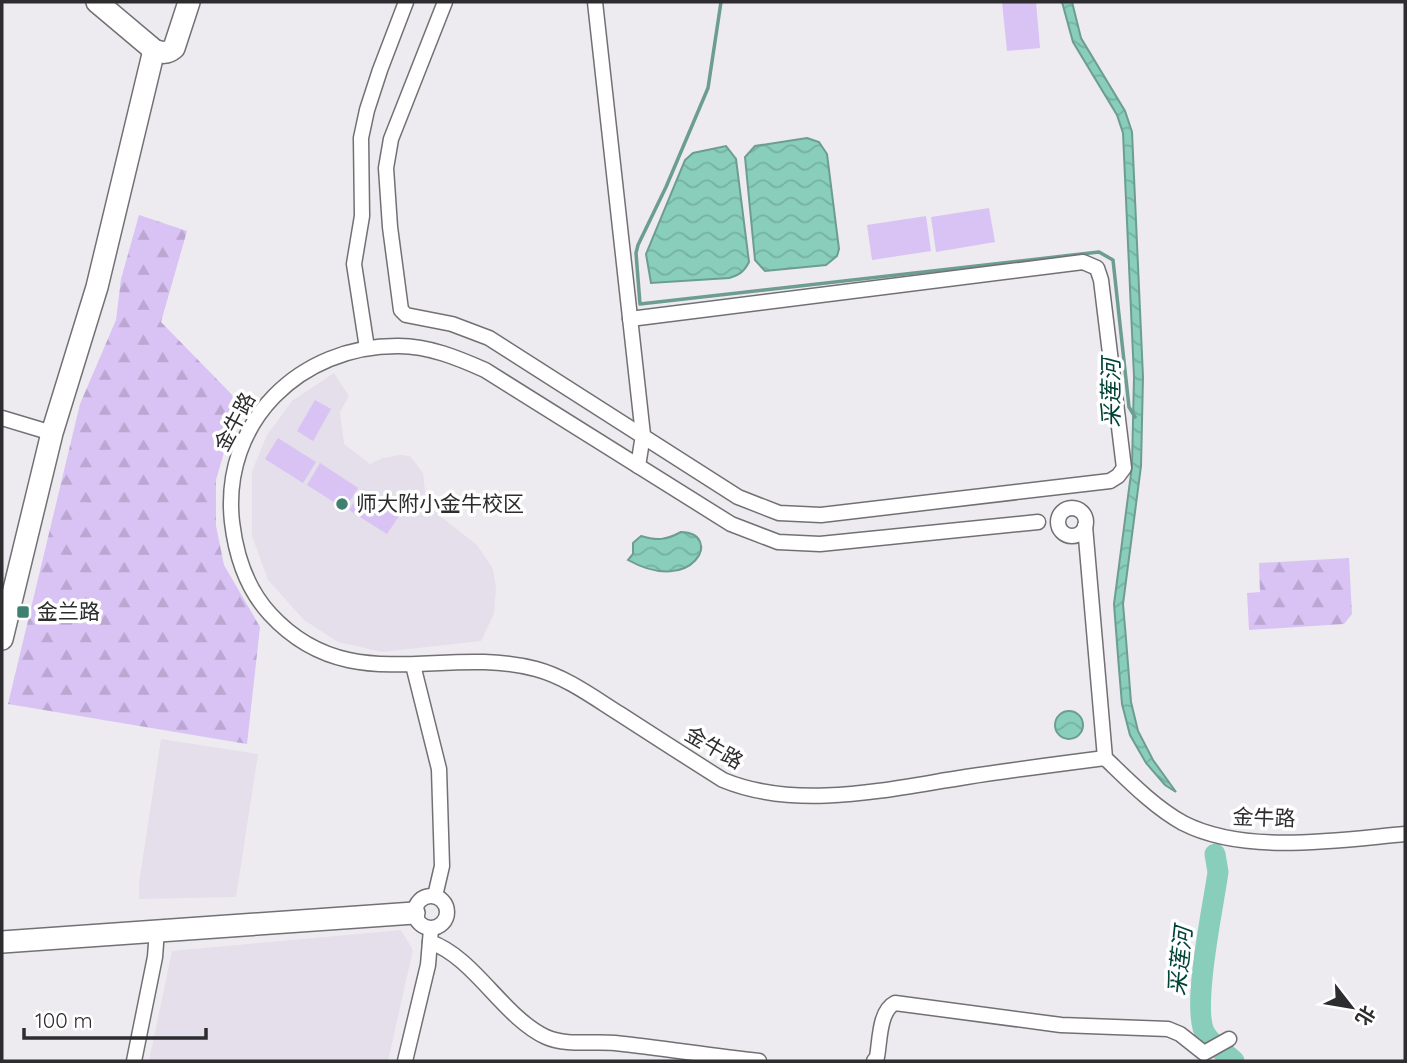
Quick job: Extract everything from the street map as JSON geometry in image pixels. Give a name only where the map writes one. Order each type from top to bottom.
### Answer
[{"type":"street","points":[[97,2],[154,50],[169,52],[174,48],[189,2]]},
{"type":"street","points":[[367,348],[354,264],[362,216],[361,138],[380,70],[406,2]]},
{"type":"street","points":[[445,2],[391,139],[386,168],[390,227],[401,310],[411,317],[452,324],[489,338],[738,496],[779,513],[821,515],[1110,481],[1124,468],[1101,280],[1097,268],[1083,262],[630,319]]},
{"type":"street","points":[[595,2],[643,435],[639,466]]},
{"type":"street","points":[[2,639],[52,433],[97,288],[154,50]]},
{"type":"street","name":"金牛路","points":[[1038,522],[820,544],[778,542],[731,524],[485,370],[460,359],[400,346],[367,348],[327,359],[285,384],[270,399],[254,423],[234,468],[230,504],[242,567],[255,594],[270,613],[306,643],[327,655],[376,665],[484,660],[538,670],[584,692],[723,780],[741,787],[774,794],[823,795],[882,790],[1105,758],[1129,781],[1180,821],[1221,838],[1260,843],[1405,834]]},
{"type":"street","points":[[2,418],[52,433]]},
{"type":"street","points":[[1076,484],[1071,508],[1058,519],[1065,534],[1088,561]]},
{"type":"street","points":[[1038,522],[1071,508],[1084,514],[1105,758]]},
{"type":"street","points":[[1038,522],[1065,534],[1076,535],[1085,526]]},
{"type":"street","points":[[413,665],[439,769],[442,866],[435,896]]},
{"type":"street","points":[[405,1061],[428,965],[430,935],[440,926],[447,914],[446,905],[435,896],[426,896],[418,901],[414,913],[418,922],[430,935],[530,1027],[547,1038],[614,1043],[760,1061]]},
{"type":"street","points":[[2,942],[414,913]]},
{"type":"street","points":[[134,1061],[155,957],[157,930]]},
{"type":"street","points":[[874,1061],[885,1015],[889,1006],[895,1003],[1061,1025],[1168,1029],[1180,1034],[1203,1053],[1229,1039]]},
{"type":"shaded area","name":"师大附小金牛校区","points":[[334,373],[349,396],[340,412],[344,444],[370,464],[383,458],[410,456],[423,473],[425,492],[440,516],[477,545],[493,569],[496,588],[494,614],[481,641],[382,652],[338,642],[304,620],[268,580],[252,536],[252,471],[267,435],[292,401]]},
{"type":"shaded area","points":[[161,739],[258,754],[236,897],[139,899],[139,883]]},
{"type":"shaded area","points":[[401,930],[413,950],[388,1061],[149,1061],[172,951]]},
{"type":"green space","points":[[1002,2],[1036,2],[1040,48],[1007,51]]},
{"type":"green space","points":[[989,208],[995,242],[936,252],[931,217]]},
{"type":"green space","points":[[139,215],[187,231],[161,322],[244,407],[227,442],[216,480],[216,526],[224,565],[260,627],[247,744],[8,704],[80,404],[116,320],[121,279]]},
{"type":"green space","points":[[926,216],[931,251],[872,260],[867,225]]},
{"type":"green space","points":[[315,400],[331,409],[313,441],[297,431]]},
{"type":"green space","points":[[278,438],[316,462],[303,483],[265,459]]},
{"type":"green space","points":[[320,463],[358,488],[345,509],[307,485]]},
{"type":"green space","points":[[363,489],[401,513],[387,534],[349,510]]},
{"type":"green space","points":[[1349,558],[1352,614],[1344,624],[1249,630],[1247,593],[1260,592],[1259,563]]},
{"type":"water","name":"采莲河","points":[[1062,2],[1072,2],[1081,38],[1125,111],[1132,132],[1143,377],[1141,466],[1123,604],[1131,702],[1138,731],[1153,760],[1176,792],[1165,785],[1146,763],[1130,735],[1122,704],[1119,669],[1114,604],[1132,466],[1134,377],[1123,133],[1117,115],[1073,42]]},
{"type":"water","points":[[807,138],[819,142],[827,154],[839,249],[837,256],[826,265],[765,271],[755,260],[745,157],[755,146]]},
{"type":"water","points":[[726,146],[736,159],[749,262],[741,273],[729,278],[651,283],[646,254],[685,160],[693,153]]},
{"type":"water","points":[[681,532],[694,535],[700,542],[701,551],[685,568],[670,571],[651,569],[628,560],[633,554],[633,543],[641,536],[661,539]]},
{"type":"water","points":[[1069,711],[1079,715],[1083,725],[1079,735],[1069,739],[1059,735],[1055,725],[1059,715]]},
{"type":"waterway","points":[[721,2],[708,88],[638,245],[636,253],[640,304],[1099,252],[1113,260],[1129,407],[1135,417]]},
{"type":"waterway","name":"采莲河","points":[[1215,854],[1218,872],[1202,981],[1202,1023],[1209,1039],[1234,1061]]},
{"type":"place","name":"师大附小金牛校区","points":[[342,504]]},
{"type":"place","name":"金兰路","points":[[23,612]]}]
